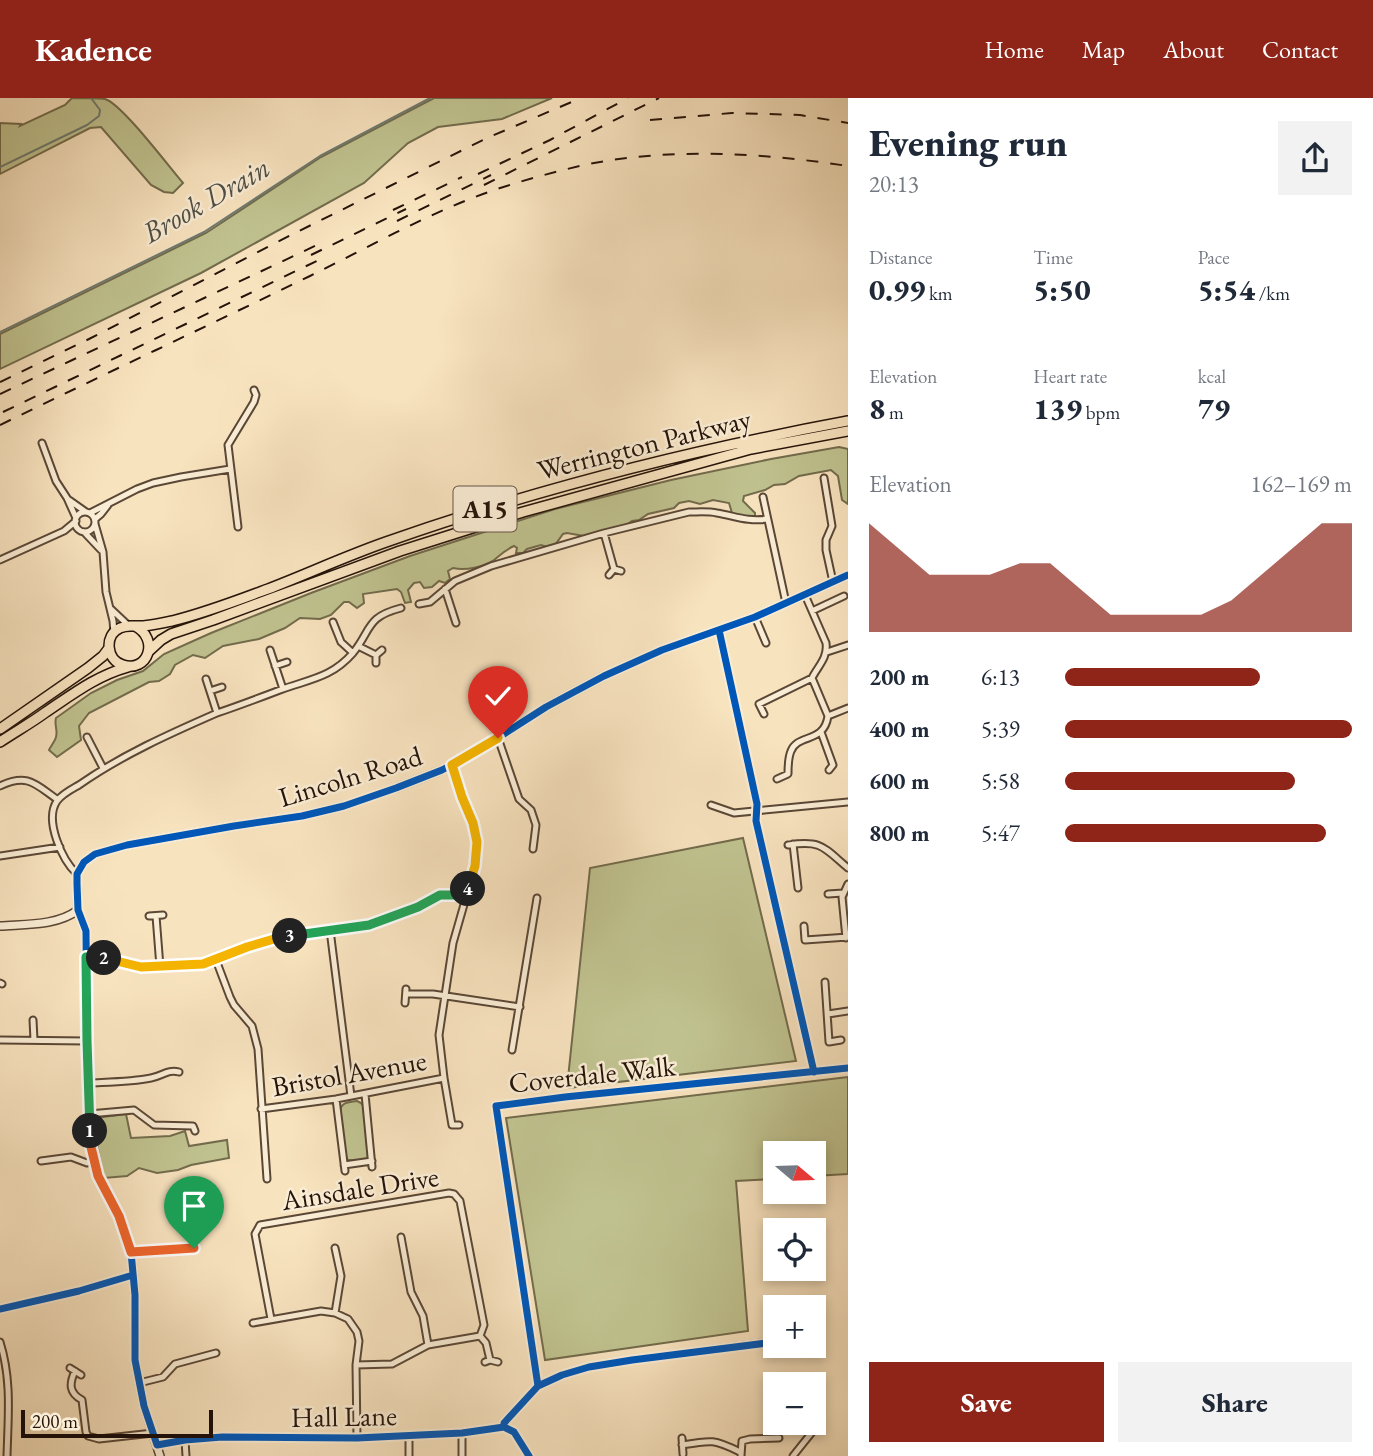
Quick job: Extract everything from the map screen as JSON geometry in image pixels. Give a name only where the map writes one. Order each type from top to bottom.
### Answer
[{"type":"highway","name":"Werrington Parkway","points":[[132,626],[164,622],[209,611],[385,542],[498,505],[610,473],[749,439],[846,426]]},
{"type":"highway","name":"Werrington Parkway","points":[[148,652],[171,634],[412,547],[523,512],[751,449],[846,426]]},
{"type":"highway","name":"A15","points":[[114,633],[122,627],[132,626]]},
{"type":"highway","points":[[132,626],[145,634],[148,639],[148,652]]},
{"type":"highway","points":[[114,633],[109,642],[113,659],[123,666],[129,666]]},
{"type":"highway","points":[[0,729],[88,668],[109,648]]},
{"type":"highway","name":"A15","points":[[0,742],[46,713],[80,687],[112,671],[141,662],[148,652]]},
{"type":"street","points":[[238,527],[228,445],[254,402],[254,390]]},
{"type":"street","points":[[42,443],[56,481],[76,519],[76,526],[103,552]]},
{"type":"street","points":[[0,560],[64,531],[80,514],[108,505],[136,489],[181,477],[230,469]]},
{"type":"street","points":[[824,478],[832,526],[826,540],[826,550],[833,582]]},
{"type":"street","points":[[763,497],[786,603]]},
{"type":"street","points":[[67,498],[95,521],[103,552],[106,592],[114,633]]},
{"type":"street","points":[[64,531],[90,531],[108,505]]},
{"type":"street","points":[[419,604],[430,602],[455,581],[491,566],[604,533],[689,512],[713,512],[753,521],[767,519]]},
{"type":"street","points":[[604,533],[611,572],[621,572]]},
{"type":"street","name":"Lincoln Road","points":[[77,874],[89,858],[113,848],[302,816],[344,806],[387,791],[452,765],[604,676],[662,650],[755,617],[848,575]]},
{"type":"street","points":[[445,589],[456,623]]},
{"type":"street","points":[[764,714],[759,704],[812,678],[827,652],[826,643],[805,595]]},
{"type":"street","points":[[812,611],[844,596]]},
{"type":"street","points":[[109,607],[132,626]]},
{"type":"street","points":[[160,1456],[144,1406],[135,1360],[135,1296],[131,1252],[124,1228],[98,1176],[90,1146],[85,927],[78,910],[77,874],[60,848],[53,827],[54,809],[58,800],[103,768],[171,733],[217,713],[337,669],[353,653],[373,622],[390,611],[401,608]]},
{"type":"street","points":[[755,617],[766,643]]},
{"type":"street","points":[[333,622],[341,642],[353,653]]},
{"type":"street","points":[[336,631],[346,627]]},
{"type":"street","points":[[827,652],[848,645]]},
{"type":"street","points":[[358,646],[376,655]]},
{"type":"street","points":[[270,650],[283,689]]},
{"type":"street","points":[[376,655],[382,650]]},
{"type":"street","points":[[376,655],[376,663]]},
{"type":"street","points":[[275,666],[287,662]]},
{"type":"street","points":[[777,779],[788,774],[791,750],[795,745],[821,732],[825,725],[828,716],[812,678]]},
{"type":"street","points":[[206,679],[217,713]]},
{"type":"street","points":[[210,691],[222,687]]},
{"type":"street","points":[[828,716],[848,708]]},
{"type":"street","points":[[821,732],[833,765],[829,770]]},
{"type":"street","points":[[87,737],[103,768]]},
{"type":"street","points":[[498,738],[519,799],[531,810],[536,825],[533,849]]},
{"type":"street","points":[[93,750],[102,744]]},
{"type":"street","points":[[444,1126],[455,1125],[444,1078],[439,1035],[443,997],[453,943],[475,866],[477,842],[452,765]]},
{"type":"street","points":[[0,786],[14,780],[26,780],[58,800]]},
{"type":"street","points":[[711,805],[734,813],[848,802]]},
{"type":"street","points":[[798,888],[790,844],[814,843],[848,868]]},
{"type":"street","points":[[0,856],[60,848]]},
{"type":"street","points":[[804,926],[805,940],[847,937],[843,893],[848,884]]},
{"type":"street","points":[[828,894],[843,893]]},
{"type":"street","points":[[86,957],[107,958],[141,967],[203,964],[274,939],[378,923],[440,895],[466,897]]},
{"type":"street","points":[[512,1050],[537,898]]},
{"type":"street","points":[[0,936],[1,926],[53,921],[69,917],[78,910]]},
{"type":"street","points":[[149,916],[163,915]]},
{"type":"street","points":[[156,916],[160,967]]},
{"type":"street","points":[[330,930],[351,1096]]},
{"type":"street","points":[[216,960],[234,1005],[256,1035],[267,1179]]},
{"type":"street","points":[[825,982],[830,1041],[841,1040]]},
{"type":"street","points":[[405,1003],[406,991],[520,1007]]},
{"type":"street","points":[[828,1014],[848,1011]]},
{"type":"street","points":[[33,1020],[34,1040]]},
{"type":"street","points":[[0,1040],[87,1041]]},
{"type":"street","points":[[89,1083],[143,1079],[167,1071],[179,1072]]},
{"type":"street","name":"Bristol Avenue","points":[[261,1109],[337,1099],[444,1078]]},
{"type":"street","points":[[337,1099],[345,1168],[372,1164],[365,1094]]},
{"type":"street","points":[[89,1114],[134,1110],[154,1125],[196,1127]]},
{"type":"street","points":[[41,1161],[71,1157],[87,1163],[93,1161]]},
{"type":"street","name":"Ainsdale Drive","points":[[271,1319],[255,1234],[260,1225],[452,1193],[460,1201],[484,1325],[480,1336]]},
{"type":"street","points":[[401,1237],[411,1292],[423,1316],[428,1345]]},
{"type":"street","points":[[402,1245],[411,1244]]},
{"type":"street","points":[[131,1252],[194,1248]]},
{"type":"street","points":[[335,1248],[341,1276],[335,1313]]},
{"type":"street","points":[[0,1309],[133,1275]]},
{"type":"street","points":[[253,1323],[321,1311],[348,1319],[359,1340],[356,1365],[357,1438]]},
{"type":"street","points":[[356,1365],[392,1364],[428,1345],[480,1336],[484,1339],[487,1361],[498,1362]]},
{"type":"street","points":[[0,1342],[9,1383],[7,1456]]},
{"type":"street","points":[[529,1456],[514,1432],[504,1427],[504,1423],[538,1386],[589,1367],[763,1343]]},
{"type":"street","points":[[139,1384],[163,1377],[175,1364],[216,1353]]},
{"type":"street","points":[[75,1371],[70,1383],[72,1391],[82,1400],[88,1436],[99,1439],[153,1433]]},
{"type":"street","points":[[0,1402],[8,1401]]},
{"type":"street","name":"Hall Lane","points":[[157,1445],[222,1437],[357,1438],[462,1433],[504,1427]]},
{"type":"street","points":[[749,1430],[750,1439]]},
{"type":"street","points":[[462,1433],[462,1456]]},
{"type":"street","points":[[793,1456],[810,1435]]},
{"type":"street","name":"Hall Lane","points":[[409,1436],[409,1456]]},
{"type":"street","points":[[683,1454],[682,1441],[717,1441],[741,1454],[742,1441],[779,1438]]},
{"type":"street","points":[[185,1440],[187,1456]]},
{"type":"green space","points":[[72,98],[105,99],[113,103],[183,183],[173,193],[164,192],[151,185],[101,127],[90,128],[0,174],[0,123],[21,124],[20,126],[65,105]]},
{"type":"green space","points":[[434,98],[552,98],[502,119],[438,127],[408,143],[364,183],[201,273],[0,369],[0,334],[206,233],[321,157]]},
{"type":"green space","points":[[839,447],[848,449],[848,504],[842,500],[838,476],[831,470],[799,476],[785,484],[774,485],[744,496],[743,501],[755,513],[752,518],[743,518],[732,513],[729,503],[713,500],[700,504],[689,501],[679,503],[674,508],[648,514],[625,526],[584,536],[563,534],[555,545],[541,545],[523,553],[516,553],[517,548],[514,546],[485,565],[469,569],[453,568],[448,571],[450,579],[445,583],[439,581],[432,587],[424,588],[420,582],[414,583],[408,590],[411,602],[405,603],[397,589],[363,594],[364,603],[357,608],[344,602],[331,615],[320,619],[300,618],[259,639],[223,646],[205,658],[193,655],[175,665],[170,674],[159,681],[149,682],[89,713],[79,726],[81,740],[57,757],[49,750],[56,737],[56,718],[91,693],[143,671],[164,654],[311,593],[410,556],[555,509],[671,480]]},
{"type":"green space","points":[[743,838],[796,1061],[567,1088],[590,868]]},
{"type":"green space","points":[[848,1077],[848,1174],[826,1175],[826,1141],[763,1141],[763,1180],[736,1181],[748,1331],[545,1360],[506,1118]]},
{"type":"green space","points":[[357,1101],[364,1107],[368,1157],[348,1160],[345,1156],[340,1111],[344,1104]]},
{"type":"green space","points":[[126,1114],[131,1138],[170,1136],[185,1131],[189,1146],[227,1140],[229,1158],[157,1173],[139,1168],[127,1176],[104,1178],[96,1140],[95,1118]]},
{"type":"waterway","points":[[0,167],[87,125],[99,116],[100,110],[91,98]]},
{"type":"waterway","name":"Brook Drain","points":[[0,332],[204,232],[320,156],[430,98]]},
{"type":"railway","points":[[0,382],[487,138],[581,98]]},
{"type":"railway","points":[[478,174],[550,140],[628,98]]},
{"type":"railway","points":[[484,185],[659,98]]},
{"type":"railway","points":[[650,120],[732,113],[800,115],[848,123]]},
{"type":"railway","points":[[0,425],[417,222],[483,194],[520,182],[617,159],[683,154],[750,155],[848,166]]},
{"type":"railway","points":[[397,221],[491,175]]},
{"type":"railway","points":[[393,210],[462,177]]},
{"type":"railway","points":[[311,255],[406,209]]},
{"type":"railway","points":[[0,394],[317,245]]},
{"type":"railway","points":[[3,412],[325,257]]},
{"type":"cycle path","points":[[529,1456],[514,1432],[504,1427],[462,1433],[357,1438],[222,1437],[157,1445],[144,1406],[135,1360],[135,1295],[131,1252],[119,1216],[98,1176],[91,1147],[86,931],[78,910],[77,874],[84,862],[95,854],[127,845],[302,816],[344,806],[396,788],[471,755],[546,707],[604,676],[662,650],[755,617],[848,575]]},
{"type":"cycle path","points":[[719,630],[757,804],[756,821],[814,1072]]},
{"type":"cycle path","name":"Coverdale Walk","points":[[538,1386],[496,1106],[848,1068]]},
{"type":"cycle path","points":[[0,1309],[79,1291],[133,1275]]},
{"type":"cycle path","points":[[504,1427],[504,1423],[538,1386],[562,1375],[589,1367],[632,1360],[763,1344]]},
{"type":"route","points":[[194,1248],[131,1252],[119,1216],[98,1176],[90,1146],[86,957],[107,958],[141,967],[203,964],[274,939],[369,925],[418,907],[440,895],[466,897],[475,866],[477,842],[452,765],[498,738]]}]
